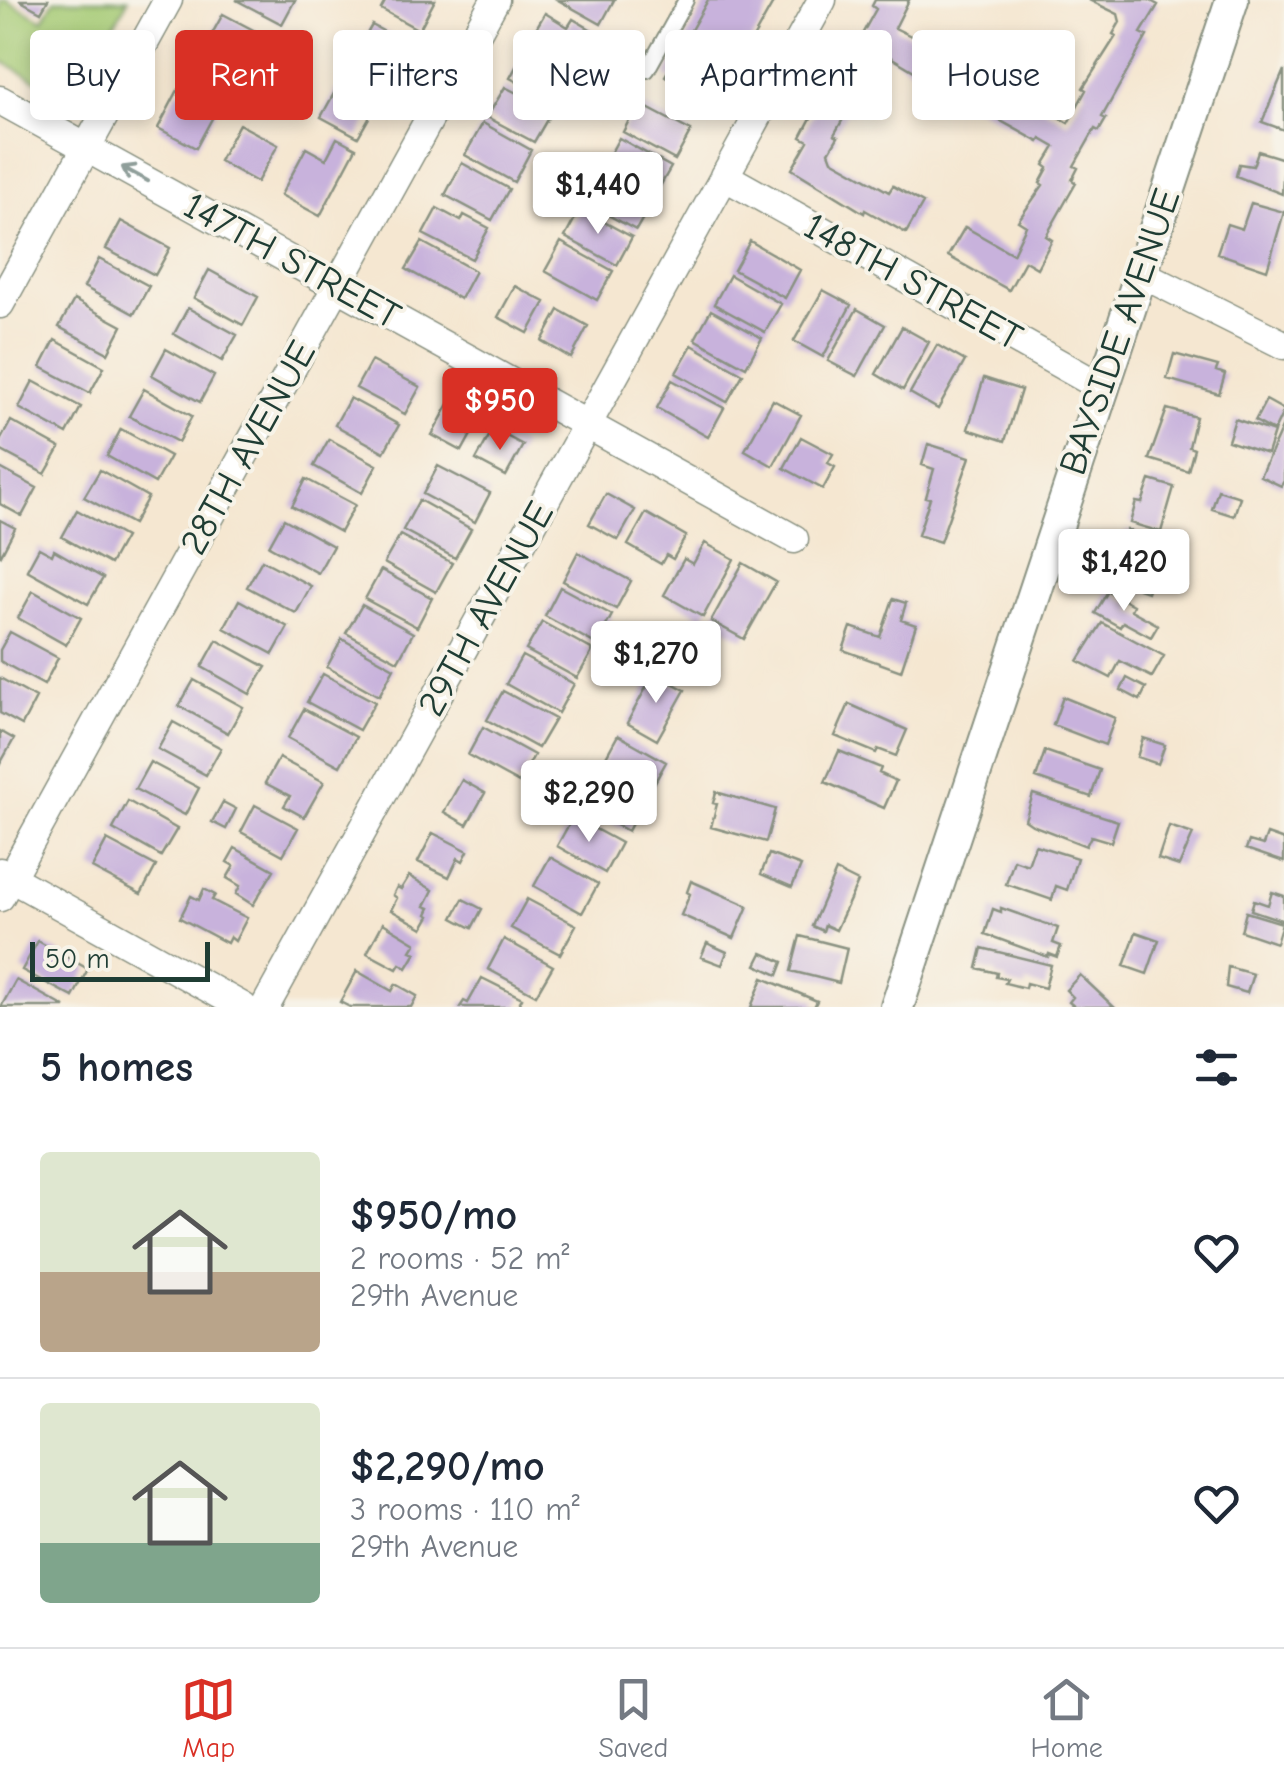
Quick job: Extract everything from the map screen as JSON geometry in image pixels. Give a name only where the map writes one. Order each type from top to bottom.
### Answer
[{"type":"street","points":[[0,304],[168,0]]},
{"type":"street","name":"28TH AVENUE","points":[[4,882],[496,0]]},
{"type":"street","name":"29TH AVENUE","points":[[266,1007],[822,0]]},
{"type":"street","name":"BAYSIDE AVENUE","points":[[897,1007],[1100,387],[1232,0]]},
{"type":"street","name":"147TH STREET","points":[[0,100],[794,539]]},
{"type":"street","name":"148TH STREET","points":[[724,176],[1100,387]]},
{"type":"street","points":[[1140,273],[1284,345]]},
{"type":"street","points":[[4,882],[243,1007]]},
{"type":"lane","points":[[647,70],[686,0]]},
{"type":"green space","points":[[0,0],[43,20],[54,0],[128,0],[111,30],[30,30],[30,77],[0,60]]},
{"type":"building","points":[[19,0],[48,0],[41,12]]},
{"type":"building","points":[[236,0],[295,0],[282,24]]},
{"type":"building","points":[[386,0],[435,0],[419,30],[381,9]]},
{"type":"building","points":[[558,0],[614,0],[601,24]]},
{"type":"building","points":[[708,0],[773,3],[758,30],[691,30]]},
{"type":"building","points":[[875,0],[909,0],[895,28],[912,36],[912,70],[892,58],[892,30],[864,30],[876,9],[872,6]]},
{"type":"building","points":[[1089,0],[1149,0],[1158,5],[1141,33],[1147,36],[1102,117],[1106,119],[1099,131],[1095,129],[1074,166],[1078,168],[1072,180],[1076,183],[1046,236],[1052,240],[1037,268],[1025,261],[1009,290],[948,256],[965,227],[1013,254],[1026,226],[1018,221],[1043,185],[1040,183],[1048,168],[1044,165],[1055,147],[999,120],[1068,123],[1075,120],[1075,110],[1086,90],[1083,88],[1116,36],[1113,34],[1120,22],[1118,14]]},
{"type":"building","points":[[545,13],[568,27],[573,19],[592,30],[535,30]]},
{"type":"building","points":[[223,14],[253,30],[214,30]]},
{"type":"building","points":[[1284,70],[1284,130],[1262,122]]},
{"type":"building","points":[[505,87],[513,91],[513,120],[547,120],[534,142],[493,120],[493,107]]},
{"type":"building","points":[[333,95],[333,120],[368,120],[358,137],[321,117]]},
{"type":"building","points":[[175,96],[175,120],[211,120],[196,148],[158,128]]},
{"type":"building","points":[[645,107],[691,131],[675,160],[623,132],[629,120],[645,120]]},
{"type":"building","points":[[810,120],[842,120],[829,152],[832,160],[889,192],[893,186],[923,203],[906,233],[865,210],[864,213],[792,169],[808,141],[801,137]]},
{"type":"building","points":[[483,123],[531,150],[514,182],[465,155]]},
{"type":"building","points":[[239,124],[278,145],[257,182],[219,161]]},
{"type":"building","points":[[337,138],[356,148],[320,216],[281,195],[306,148],[326,159]]},
{"type":"building","points":[[619,138],[671,167],[655,195],[603,167]]},
{"type":"building","points":[[1258,151],[1284,159],[1282,194],[1236,176],[1239,164],[1253,166]]},
{"type":"building","points":[[462,163],[509,189],[492,220],[445,195]]},
{"type":"building","points":[[599,173],[652,202],[636,230],[584,202]]},
{"type":"building","points":[[1251,203],[1284,212],[1267,270],[1217,253],[1227,224],[1242,229]]},
{"type":"building","points":[[437,208],[461,221],[464,215],[489,228],[472,259],[423,234]]},
{"type":"building","points":[[580,209],[632,237],[617,265],[565,237]]},
{"type":"building","points":[[121,221],[170,248],[155,275],[106,249]]},
{"type":"building","points":[[750,241],[800,270],[785,298],[734,270]]},
{"type":"building","points":[[422,242],[475,271],[460,299],[406,269]]},
{"type":"building","points":[[561,242],[613,271],[597,300],[545,271]]},
{"type":"building","points":[[99,259],[149,286],[134,314],[84,287]]},
{"type":"building","points":[[209,270],[258,297],[243,325],[194,298]]},
{"type":"building","points":[[730,275],[781,304],[765,332],[714,304]]},
{"type":"building","points":[[515,286],[545,302],[528,333],[498,317]]},
{"type":"building","points":[[823,290],[851,305],[823,357],[794,341]]},
{"type":"building","points":[[74,300],[122,326],[108,353],[59,327]]},
{"type":"building","points":[[188,308],[237,335],[222,361],[174,334]]},
{"type":"building","points":[[857,309],[885,325],[857,376],[828,361]]},
{"type":"building","points":[[559,310],[588,326],[571,358],[542,341]]},
{"type":"building","points":[[711,310],[762,338],[746,367],[695,339]]},
{"type":"building","points":[[902,327],[929,342],[903,390],[876,374]]},
{"type":"building","points":[[55,340],[104,367],[90,393],[41,367]]},
{"type":"building","points":[[692,345],[743,374],[727,402],[676,373]]},
{"type":"building","points":[[937,345],[965,361],[938,409],[910,393]]},
{"type":"building","points":[[166,349],[214,376],[200,402],[152,375]]},
{"type":"building","points":[[1174,354],[1218,366],[1216,371],[1225,374],[1219,394],[1167,379]]},
{"type":"building","points":[[371,361],[420,387],[405,414],[356,388]]},
{"type":"building","points":[[984,378],[1021,390],[1005,441],[968,429]]},
{"type":"building","points":[[672,380],[724,408],[708,437],[657,408]]},
{"type":"building","points":[[33,381],[81,407],[67,434],[19,408]]},
{"type":"building","points":[[144,389],[192,416],[178,442],[129,416]]},
{"type":"building","points":[[350,398],[399,425],[384,452],[335,425]]},
{"type":"building","points":[[773,400],[801,415],[773,466],[745,450]]},
{"type":"building","points":[[1266,400],[1284,410],[1274,431],[1255,421]]},
{"type":"building","points":[[449,404],[479,420],[462,451],[432,435]]},
{"type":"building","points":[[1167,409],[1196,417],[1188,471],[1149,459]]},
{"type":"building","points":[[1235,419],[1274,432],[1267,454],[1228,441]]},
{"type":"building","points":[[11,421],[60,448],[45,474],[0,450],[0,441]]},
{"type":"building","points":[[1284,423],[1284,481],[1281,486],[1260,476]]},
{"type":"building","points":[[121,429],[170,456],[155,483],[107,456]]},
{"type":"building","points":[[493,429],[523,445],[506,476],[476,460]]},
{"type":"building","points":[[801,437],[833,454],[828,463],[835,467],[823,489],[784,468]]},
{"type":"building","points":[[329,439],[377,465],[362,493],[314,466]]},
{"type":"building","points":[[928,444],[970,457],[940,542],[918,535],[934,469],[922,465]]},
{"type":"building","points":[[438,466],[490,493],[475,522],[423,494]]},
{"type":"building","points":[[0,468],[37,488],[22,516],[0,504]]},
{"type":"building","points":[[100,470],[148,497],[133,524],[84,497]]},
{"type":"building","points":[[306,479],[355,505],[340,532],[292,506]]},
{"type":"building","points":[[1150,480],[1174,487],[1161,532],[1130,523],[1136,502],[1142,503]]},
{"type":"building","points":[[1218,490],[1240,497],[1234,516],[1212,509]]},
{"type":"building","points":[[606,494],[635,510],[618,540],[589,524]]},
{"type":"building","points":[[419,500],[471,529],[455,558],[403,530]]},
{"type":"building","points":[[77,510],[125,537],[110,564],[62,537]]},
{"type":"building","points":[[646,513],[686,536],[673,559],[666,555],[661,564],[628,545]]},
{"type":"building","points":[[284,519],[333,546],[318,573],[269,546]]},
{"type":"building","points":[[0,520],[15,528],[0,557]]},
{"type":"building","points":[[1127,530],[1149,537],[1144,553],[1133,549],[1131,554],[1157,563],[1147,592],[1107,578]]},
{"type":"building","points":[[400,535],[452,563],[436,592],[384,563]]},
{"type":"building","points":[[705,543],[734,559],[703,617],[664,595],[684,559],[693,564]]},
{"type":"building","points":[[39,548],[52,555],[54,550],[103,578],[88,604],[27,570]]},
{"type":"building","points":[[578,552],[631,581],[616,609],[563,581]]},
{"type":"building","points":[[262,560],[311,586],[296,613],[247,587]]},
{"type":"building","points":[[743,563],[776,582],[744,639],[711,621]]},
{"type":"building","points":[[381,570],[432,598],[417,627],[365,599]]},
{"type":"building","points":[[560,587],[612,615],[596,644],[545,616]]},
{"type":"building","points":[[33,591],[81,618],[66,645],[18,618]]},
{"type":"building","points":[[1108,591],[1158,625],[1151,637],[1123,622],[1120,627],[1095,613]]},
{"type":"building","points":[[893,599],[906,603],[901,620],[916,625],[901,671],[843,650],[851,627],[880,637]]},
{"type":"building","points":[[239,600],[288,627],[273,654],[224,628]]},
{"type":"building","points":[[362,605],[413,633],[398,661],[346,633]]},
{"type":"building","points":[[542,622],[593,650],[577,678],[526,650]]},
{"type":"building","points":[[1102,623],[1164,656],[1152,677],[1120,661],[1111,678],[1078,661]]},
{"type":"building","points":[[10,632],[58,658],[44,685],[0,661],[0,650]]},
{"type":"building","points":[[342,639],[394,668],[379,696],[327,667]]},
{"type":"building","points":[[217,640],[266,667],[250,694],[202,667]]},
{"type":"building","points":[[522,656],[574,684],[558,713],[506,684]]},
{"type":"building","points":[[654,673],[685,690],[657,740],[627,723]]},
{"type":"building","points":[[323,674],[375,702],[359,730],[307,702]]},
{"type":"building","points":[[0,678],[36,698],[22,725],[0,713]]},
{"type":"building","points":[[1127,678],[1146,688],[1140,700],[1121,690]]},
{"type":"building","points":[[194,680],[243,707],[228,733],[179,706]]},
{"type":"building","points":[[503,691],[555,719],[538,748],[487,720]]},
{"type":"building","points":[[1063,697],[1115,718],[1105,745],[1053,725]]},
{"type":"building","points":[[849,704],[907,730],[896,756],[878,749],[876,753],[835,736]]},
{"type":"building","points":[[304,709],[356,737],[340,766],[288,738]]},
{"type":"building","points":[[173,722],[221,748],[206,775],[158,749]]},
{"type":"building","points":[[483,727],[534,755],[519,783],[468,755]]},
{"type":"building","points":[[0,731],[14,739],[0,764]]},
{"type":"building","points":[[618,735],[666,762],[650,791],[602,764]]},
{"type":"building","points":[[1143,738],[1165,745],[1158,764],[1137,757]]},
{"type":"building","points":[[839,751],[881,768],[879,773],[896,781],[884,808],[825,782]]},
{"type":"building","points":[[1045,751],[1100,770],[1091,797],[1036,778]]},
{"type":"building","points":[[279,758],[324,782],[304,817],[284,806],[290,796],[265,783]]},
{"type":"building","points":[[150,762],[199,788],[185,815],[135,789]]},
{"type":"building","points":[[595,776],[643,802],[628,831],[579,805]]},
{"type":"building","points":[[462,780],[485,793],[467,825],[444,812]]},
{"type":"building","points":[[716,792],[775,809],[766,842],[711,827]]},
{"type":"building","points":[[1033,794],[1118,821],[1111,842],[1091,836],[1086,846],[1032,825],[1025,820]]},
{"type":"building","points":[[128,801],[177,829],[161,856],[113,829]]},
{"type":"building","points":[[223,802],[236,809],[226,829],[212,822]]},
{"type":"building","points":[[255,805],[298,828],[283,855],[241,832]]},
{"type":"building","points":[[573,817],[621,843],[605,873],[557,846]]},
{"type":"building","points":[[1169,826],[1193,834],[1179,866],[1158,859]]},
{"type":"building","points":[[433,833],[468,851],[463,861],[458,858],[449,877],[418,862]]},
{"type":"building","points":[[1267,834],[1284,840],[1284,862],[1246,849],[1249,841],[1263,845]]},
{"type":"building","points":[[107,840],[156,866],[141,894],[92,868]]},
{"type":"building","points":[[1035,845],[1077,858],[1067,890],[1056,886],[1052,900],[1006,884],[1014,860],[1028,865]]},
{"type":"building","points":[[235,848],[274,870],[253,905],[236,894],[240,886],[227,878],[234,866],[227,862]]},
{"type":"building","points":[[769,854],[801,866],[792,887],[761,874]]},
{"type":"building","points":[[550,857],[598,884],[582,913],[534,886]]},
{"type":"building","points":[[836,871],[858,882],[836,930],[825,925],[823,931],[812,926]]},
{"type":"building","points":[[409,876],[433,890],[425,906],[430,908],[430,916],[423,928],[391,910],[397,887],[401,889]]},
{"type":"building","points":[[691,881],[748,906],[734,938],[681,915]]},
{"type":"building","points":[[204,889],[215,895],[212,900],[247,918],[235,941],[230,937],[227,943],[180,918],[191,896],[199,900]]},
{"type":"building","points":[[1272,892],[1284,896],[1284,921],[1251,910],[1254,900],[1268,905]]},
{"type":"building","points":[[463,899],[482,909],[472,928],[453,918]]},
{"type":"building","points":[[527,899],[576,925],[560,954],[511,928]]},
{"type":"building","points":[[1001,908],[1058,928],[1053,943],[1061,946],[1057,957],[985,934],[993,909],[1001,912]]},
{"type":"building","points":[[1246,912],[1282,923],[1276,943],[1241,931]]},
{"type":"building","points":[[383,923],[416,943],[411,951],[416,953],[407,968],[400,964],[397,969],[367,953]]},
{"type":"building","points":[[1136,932],[1159,940],[1147,974],[1124,966]]},
{"type":"building","points":[[800,936],[847,948],[839,983],[791,971]]},
{"type":"building","points":[[504,939],[553,966],[536,995],[488,969]]},
{"type":"building","points":[[38,941],[88,969],[73,997],[22,970]]},
{"type":"building","points":[[707,943],[727,952],[722,965],[701,957]]},
{"type":"building","points":[[982,948],[1051,965],[1045,988],[1005,983],[1007,979],[996,977],[997,973],[977,968]]},
{"type":"building","points":[[762,953],[783,962],[778,975],[756,965]]},
{"type":"building","points":[[1228,967],[1253,974],[1247,993],[1226,987]]},
{"type":"building","points":[[357,971],[392,991],[396,984],[417,996],[411,1007],[350,1007],[340,1002]]},
{"type":"building","points":[[1080,975],[1114,1007],[1075,1007],[1069,1002],[1073,997],[1066,990]]},
{"type":"building","points":[[482,978],[522,998],[517,1007],[460,1007],[464,1001],[468,1003]]},
{"type":"building","points":[[763,978],[817,1001],[814,1007],[751,1007]]},
{"type":"building","points":[[16,980],[65,1007],[1,1007]]}]
